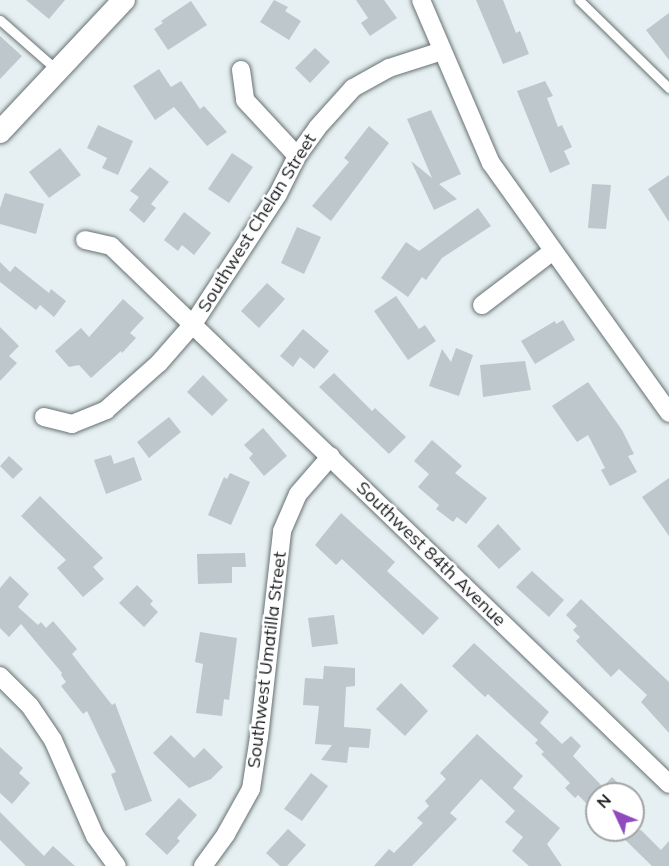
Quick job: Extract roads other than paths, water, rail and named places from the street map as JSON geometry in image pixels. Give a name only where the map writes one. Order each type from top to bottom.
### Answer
[{"type":"street","points":[[0,132],[124,0]]},
{"type":"street","points":[[421,0],[491,162],[669,413]]},
{"type":"street","name":"Southwest Chelan Street","points":[[44,417],[72,424],[106,410],[159,363],[193,324],[278,194],[297,156],[317,128],[353,88],[389,68],[442,51]]},
{"type":"street","points":[[241,70],[245,100],[297,156]]},
{"type":"street","name":"Southwest 84th Avenue","points":[[85,240],[111,246],[669,784]]},
{"type":"street","points":[[482,305],[553,251]]},
{"type":"street","name":"Southwest Umatilla Street","points":[[203,866],[226,834],[251,789],[259,738],[282,531],[298,494],[331,456]]},
{"type":"street","points":[[0,676],[30,706],[53,740],[95,836],[117,866]]},
{"type":"lane","points":[[579,0],[669,88]]},
{"type":"lane","points":[[0,20],[59,71]]}]
